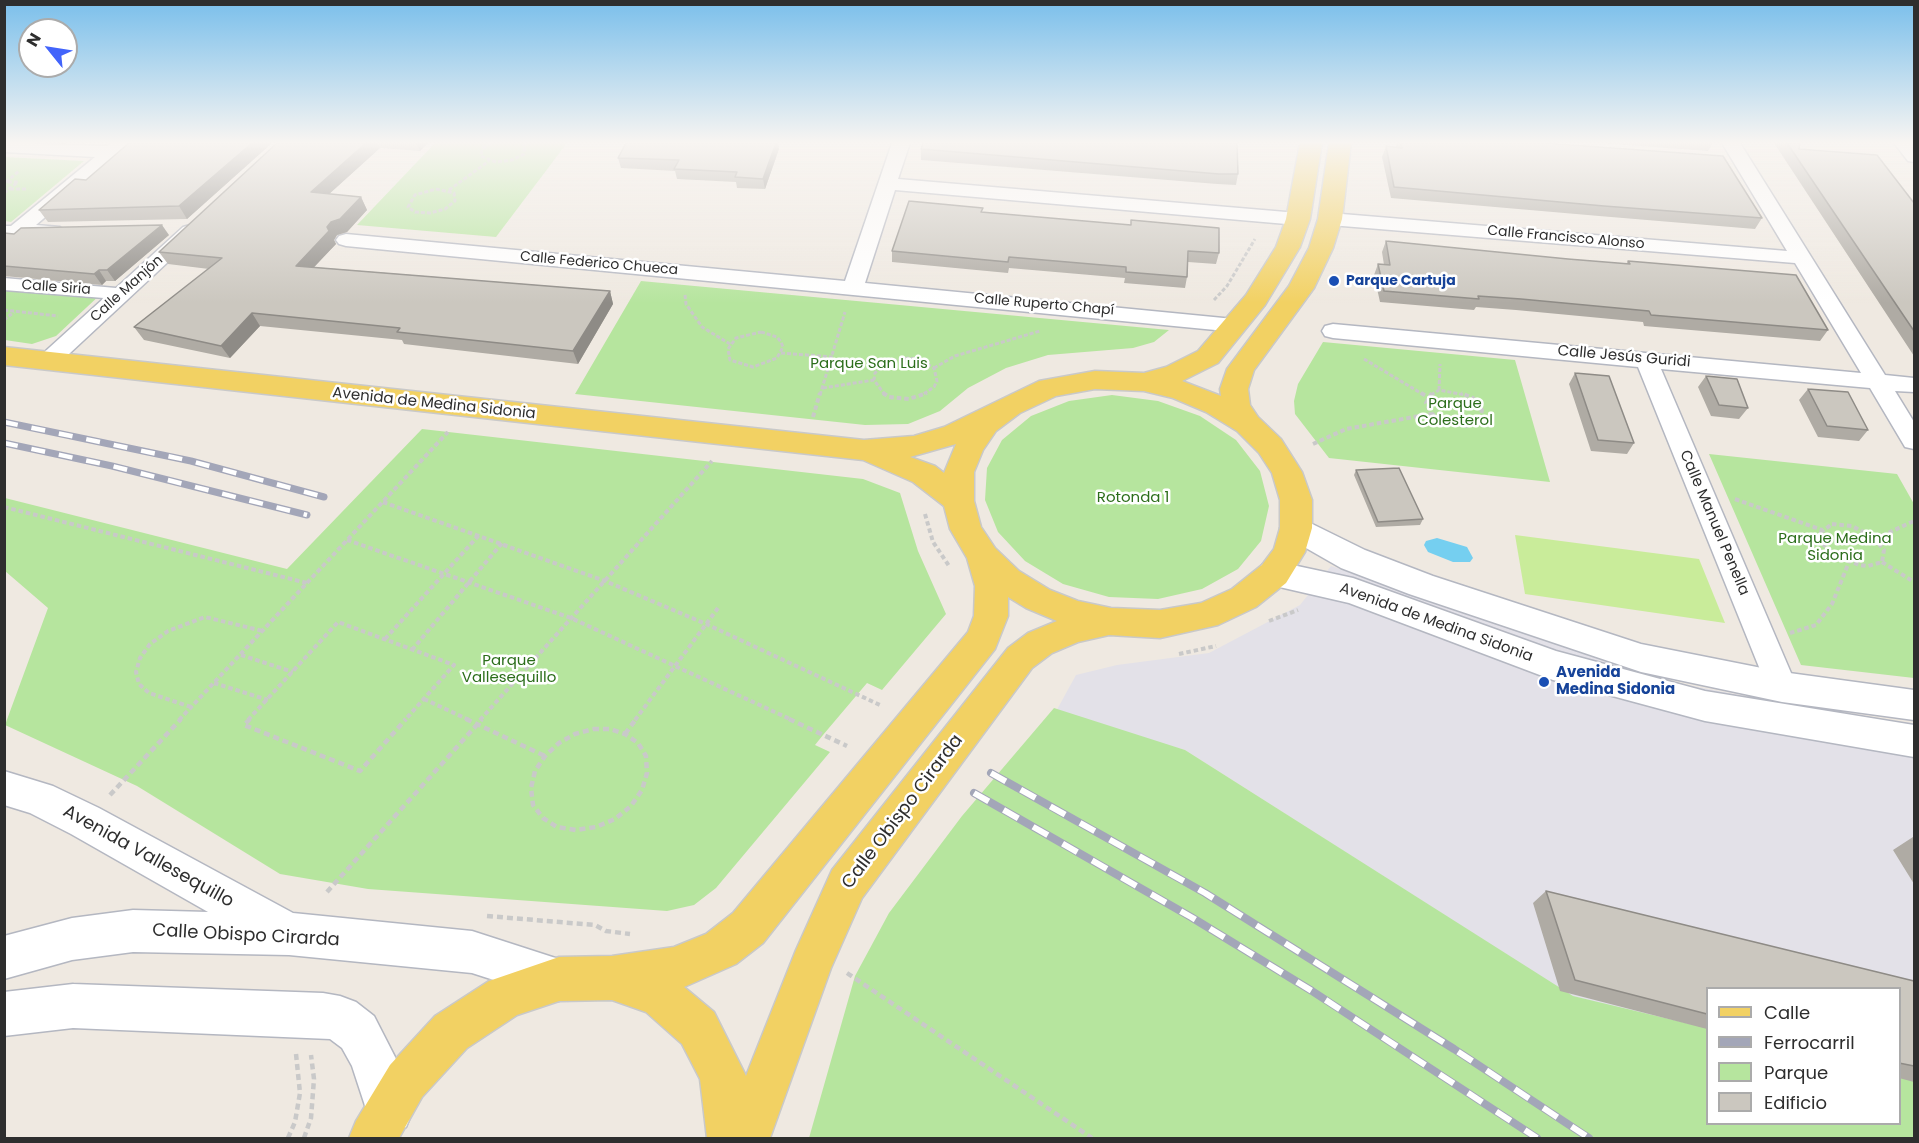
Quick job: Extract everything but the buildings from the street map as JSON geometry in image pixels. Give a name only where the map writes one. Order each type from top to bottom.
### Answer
[{"type":"main road","points":[[1144,382],[1175,374],[1209,357],[1274,273],[1288,248],[1298,219],[1302,196]]},
{"type":"main road","points":[[1247,424],[1236,405],[1234,389],[1241,369],[1301,288],[1321,248],[1330,219],[1333,196]]},
{"type":"main road","name":"Avenida de Medina Sidonia","points":[[4,356],[864,450],[915,446],[954,434],[1010,406]]},
{"type":"main road","points":[[1095,380],[1144,382],[1181,390],[1216,405],[1247,424],[1270,446],[1287,472],[1296,500],[1296,528],[1289,552],[1274,574],[1245,598],[1206,615],[1160,624],[1112,622],[1073,614],[1038,599],[1007,580],[967,563],[966,529],[958,501],[959,472],[969,447],[986,424],[1010,406],[1049,388],[1095,380]]},
{"type":"main road","name":"Avenida de Medina Sidonia","points":[[864,450],[918,470],[958,501]]},
{"type":"main road","name":"Avenida de Medina Sidonia","points":[[1296,528],[1353,559],[1421,585],[1641,658],[1782,687],[1914,705]]},
{"type":"main road","name":"Calle Obispo Cirarda","points":[[381,1124],[406,1081],[451,1032],[504,998],[559,980],[612,978],[675,969],[720,949],[748,928],[770,905],[983,639],[991,616],[992,586],[967,563]]},
{"type":"main road","name":"Avenida de Medina Sidonia","points":[[1274,574],[1353,591],[1553,665],[1705,706],[1856,734],[1914,741]]},
{"type":"main road","name":"Calle Obispo Cirarda","points":[[746,1138],[812,965],[847,884],[1020,658],[1040,643],[1073,629],[1112,622]]},
{"type":"main road","name":"Avenida Vallesequillo","points":[[4,788],[39,798],[85,821],[289,934]]},
{"type":"main road","name":"Calle Obispo Cirarda","points":[[4,958],[72,939],[133,931],[289,934],[472,952],[559,980]]},
{"type":"main road","name":"Calle Obispo Cirarda","points":[[612,978],[660,995],[698,1028],[723,1076],[731,1138]]},
{"type":"main road","name":"Calle Obispo Cirarda","points":[[4,1014],[74,1006],[323,1015],[340,1018],[358,1032],[372,1057],[381,1124]]},
{"type":"street","points":[[8,235],[56,196]]},
{"type":"street","points":[[850,297],[884,196]]},
{"type":"street","points":[[1033,196],[1298,219]]},
{"type":"street","points":[[1760,196],[1802,258],[1914,441]]},
{"type":"street","name":"Calle Francisco Alonso","points":[[1330,219],[1802,258]]},
{"type":"street","name":"Calle Manjón","points":[[47,362],[199,224],[169,228]]},
{"type":"street","points":[[8,235],[75,231]]},
{"type":"street","name":"Calle Federico Chueca","points":[[346,240],[850,297]]},
{"type":"street","name":"Calle Siria","points":[[4,284],[108,292]]},
{"type":"street","name":"Calle Ruperto Chapí","points":[[850,297],[1063,307],[1236,325]]},
{"type":"street","name":"Calle Jesús Guridi","points":[[1338,332],[1914,385]]},
{"type":"street","name":"Calle Manuel Penella","points":[[1646,359],[1782,687]]},
{"type":"path","points":[[415,196],[408,207],[422,213],[445,208],[455,201],[454,196]]},
{"type":"path","points":[[1197,320],[1227,286],[1255,239],[1265,216]]},
{"type":"path","points":[[685,292],[686,304],[697,321],[711,334],[730,344]]},
{"type":"path","points":[[811,425],[850,297]]},
{"type":"path","points":[[934,368],[955,356],[1044,329],[1053,323],[1063,307]]},
{"type":"path","points":[[4,310],[69,317]]},
{"type":"path","points":[[4,320],[15,311]]},
{"type":"path","points":[[761,332],[777,337],[783,347],[781,353],[770,363],[744,366],[730,360],[728,355],[730,344],[744,335],[761,332]]},
{"type":"path","points":[[1338,332],[1360,357],[1428,397]]},
{"type":"path","points":[[781,353],[833,357]]},
{"type":"path","points":[[897,359],[918,359],[934,368],[937,381],[927,393],[909,399],[889,397],[881,392],[874,380],[880,367],[897,359]]},
{"type":"path","points":[[822,388],[874,380]]},
{"type":"path","points":[[1438,390],[1456,391],[1473,398],[1482,410],[1479,420],[1466,426],[1447,423],[1432,414],[1426,403],[1428,397],[1438,390]]},
{"type":"path","points":[[1312,444],[1346,429],[1380,421],[1432,414]]},
{"type":"path","points":[[85,821],[453,427]]},
{"type":"path","points":[[327,892],[716,457]]},
{"type":"path","points":[[1700,488],[1774,511],[1822,530]]},
{"type":"path","points":[[383,502],[605,581],[706,624],[880,705]]},
{"type":"path","points":[[922,506],[933,542],[967,563]]},
{"type":"path","points":[[4,507],[307,583]]},
{"type":"path","points":[[1875,539],[1914,521]]},
{"type":"path","points":[[1822,530],[1832,524],[1841,524],[1863,531],[1875,539],[1884,550],[1882,562]]},
{"type":"path","points":[[1822,530],[1821,538],[1824,545],[1849,562],[1868,566],[1882,562],[1914,582]]},
{"type":"path","points":[[386,639],[479,535]]},
{"type":"path","points":[[348,540],[571,618],[847,746]]},
{"type":"path","points":[[412,650],[502,543]]},
{"type":"path","points":[[1764,642],[1816,625],[1832,604],[1849,562]]},
{"type":"path","points":[[626,734],[718,608]]},
{"type":"path","points":[[191,707],[149,693],[139,684],[136,672],[140,658],[150,644],[168,631],[206,616],[263,631]]},
{"type":"path","points":[[338,622],[412,650],[454,665],[360,771],[244,725],[338,622]]},
{"type":"path","points":[[241,655],[293,672]]},
{"type":"path","points":[[214,683],[268,700]]},
{"type":"path","points":[[424,699],[545,756]]},
{"type":"path","points":[[602,729],[626,734],[638,743],[646,756],[647,773],[642,790],[631,806],[615,819],[596,827],[576,830],[557,827],[543,818],[533,805],[531,788],[535,771],[545,756],[575,734],[602,729]]},
{"type":"path","points":[[478,915],[595,925],[606,931],[637,934]]},
{"type":"path","points":[[846,973],[855,976],[1092,1138]]},
{"type":"path","points":[[288,1138],[295,1122],[300,1093],[296,1052],[292,1044]]},
{"type":"path","points":[[304,1138],[311,1118],[314,1089],[310,1045]]},
{"type":"shaded area","points":[[1331,566],[1656,679],[1872,720],[1914,723],[1914,1076],[1901,987],[1706,987],[1706,1028],[1573,997],[1185,750],[1054,715],[1076,675],[1117,665],[1209,653],[1300,605]]},
{"type":"green space","points":[[5,196],[42,196],[11,222],[5,221]]},
{"type":"green space","points":[[384,196],[527,196],[496,237],[357,225]]},
{"type":"green space","name":"Parque San Luis","points":[[641,281],[1169,330],[1154,342],[1133,348],[1048,355],[1006,368],[968,388],[940,411],[908,424],[865,425],[575,394]]},
{"type":"green space","points":[[5,286],[102,293],[56,336],[32,344],[5,340]]},
{"type":"green space","name":"Parque Colesterol","points":[[1323,342],[1515,360],[1550,482],[1329,458],[1295,414],[1294,401],[1298,384]]},
{"type":"green space","name":"Rotonda 1","points":[[1112,395],[1158,401],[1200,416],[1236,440],[1260,471],[1269,506],[1261,541],[1238,569],[1202,589],[1158,599],[1109,597],[1063,584],[1025,561],[998,532],[985,500],[987,468],[1002,440],[1031,416],[1069,401]]},
{"type":"green space","name":"Parque Vallesequillo","points":[[422,429],[863,479],[900,493],[918,551],[946,614],[882,690],[867,683],[823,735],[815,745],[830,752],[716,888],[694,905],[667,911],[368,889],[280,874],[137,786],[5,725],[48,608],[5,571],[5,498],[287,569]]},
{"type":"green space","name":"Parque Medina Sidonia","points":[[1709,454],[1897,474],[1914,504],[1914,678],[1801,665]]},
{"type":"green space","points":[[1515,535],[1699,559],[1725,623],[1525,594]]},
{"type":"green space","points":[[1054,708],[1185,750],[1573,996],[1706,1028],[1706,1125],[1901,1125],[1901,1073],[1914,1076],[1914,1138],[809,1138],[855,976],[889,913],[962,816]]},
{"type":"water","points":[[1437,538],[1467,547],[1473,558],[1470,562],[1453,562],[1428,552],[1424,545],[1426,541]]},
{"type":"railway","points":[[4,422],[191,461],[324,497]]},
{"type":"railway","points":[[4,443],[112,466],[307,515]]},
{"type":"railway","points":[[991,773],[1205,893],[1454,1049],[1589,1138]]},
{"type":"railway","points":[[974,793],[1191,917],[1312,991],[1537,1138]]},
{"type":"place","name":"Parque Cartuja","points":[[1334,281]]},
{"type":"place","name":"Avenida Medina Sidonia","points":[[1544,682]]}]
